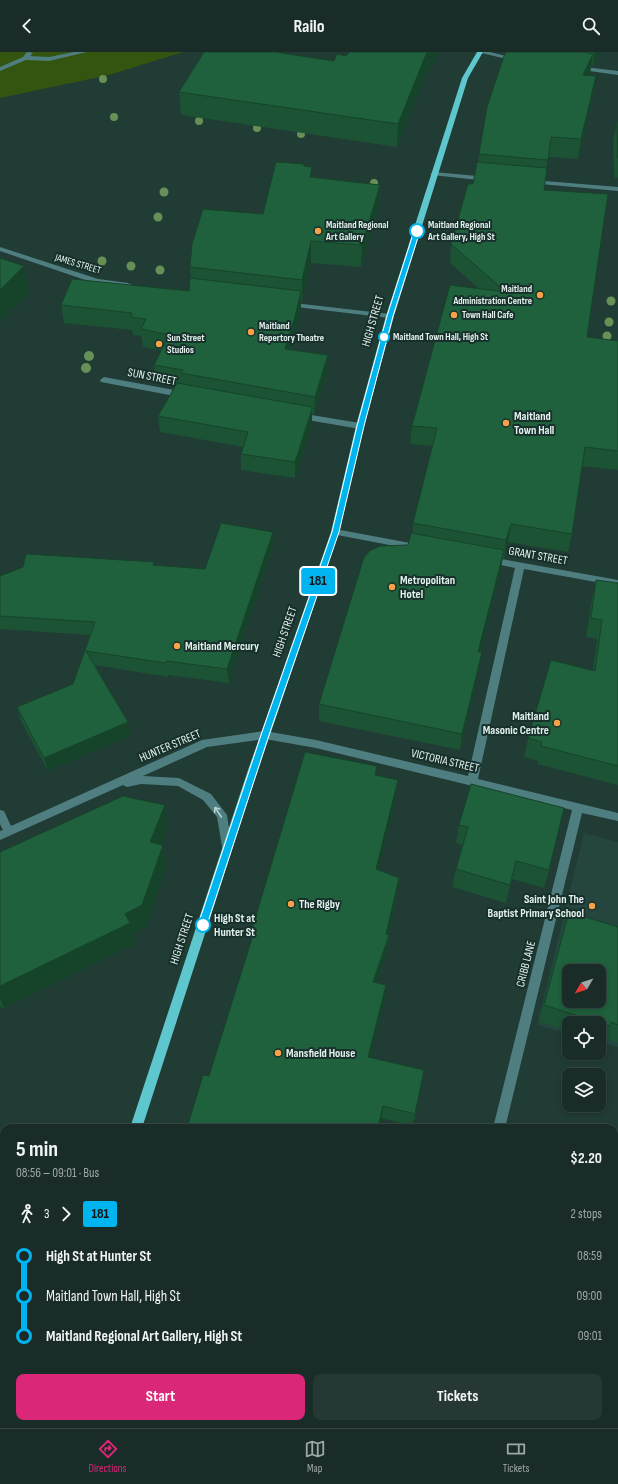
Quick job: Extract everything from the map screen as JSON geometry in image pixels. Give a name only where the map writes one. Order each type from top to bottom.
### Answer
[{"type":"main road","name":"HIGH STREET","points":[[137,1124],[265,735],[335,532],[360,426],[390,316],[465,78],[480,52]]},
{"type":"street","points":[[0,68],[25,58],[31,52]]},
{"type":"street","points":[[25,58],[49,59],[84,52]]},
{"type":"street","points":[[480,52],[525,60]]},
{"type":"street","points":[[568,67],[618,73]]},
{"type":"street","points":[[434,174],[496,180]]},
{"type":"street","points":[[526,182],[618,189]]},
{"type":"street","name":"JAMES STREET","points":[[0,249],[98,281],[136,286]]},
{"type":"street","points":[[277,302],[390,316]]},
{"type":"street","name":"SUN STREET","points":[[104,380],[196,398]]},
{"type":"street","points":[[289,415],[360,426]]},
{"type":"street","points":[[335,532],[427,549]]},
{"type":"street","name":"GRANT STREET","points":[[481,558],[618,583]]},
{"type":"street","points":[[472,781],[520,565]]},
{"type":"street","name":"VICTORIA STREET","points":[[265,735],[316,744],[618,817]]},
{"type":"street","name":"HUNTER STREET","points":[[4,834],[206,743],[265,735]]},
{"type":"street","name":"HUNTER STREET","points":[[111,786],[141,780],[179,782],[200,792],[207,797],[222,815],[228,849]]},
{"type":"street","name":"CRIBB LANE","points":[[500,1124],[578,807]]},
{"type":"street","points":[[0,814],[4,834]]},
{"type":"shaded area","name":"Saint John The Baptist Primary School","points":[[584,833],[618,842],[618,1047],[606,1044],[606,1016],[562,1016],[562,1032],[537,1025]]},
{"type":"green space","points":[[0,52],[183,52],[109,75],[0,98]]},
{"type":"building","points":[[204,52],[275,52],[334,61],[337,54],[346,56],[350,52],[427,52],[398,124],[179,92]]},
{"type":"building","points":[[506,52],[582,52],[593,54],[583,75],[596,76],[581,139],[551,137],[548,160],[479,154],[487,107]]},
{"type":"building","points":[[617,122],[618,122],[618,158]]},
{"type":"building","name":"Maitland Regional Art Gallery","points":[[276,162],[304,164],[304,166],[312,167],[310,177],[380,185],[362,245],[311,241],[302,280],[190,267],[192,244],[203,209],[263,214]]},
{"type":"building","points":[[477,162],[547,168],[544,190],[608,194],[587,337],[618,341],[618,451],[585,447],[572,534],[511,524],[506,540],[413,523],[437,428],[412,426],[450,285],[506,292],[451,244],[468,184],[473,184]]},
{"type":"building","points":[[0,258],[24,266],[0,290]]},
{"type":"building","points":[[190,278],[301,291],[285,349],[328,355],[315,397],[181,373],[183,370],[154,365],[169,335],[141,329],[146,319],[131,317],[132,313],[61,305],[72,279],[189,291]]},
{"type":"building","points":[[177,383],[312,407],[295,462],[241,454],[248,432],[158,416]]},
{"type":"building","points":[[221,523],[273,532],[227,669],[166,661],[166,663],[86,651],[128,722],[44,758],[17,707],[73,684],[95,622],[0,616],[0,576],[23,567],[26,554],[154,562],[153,565],[205,569]]},
{"type":"building","points":[[411,533],[504,550],[478,652],[482,652],[462,734],[319,704],[364,557],[371,550],[380,546],[408,545]]},
{"type":"building","points":[[596,580],[618,583],[618,766],[541,746],[542,742],[528,738],[551,660],[595,671],[602,620],[591,618]]},
{"type":"building","points":[[305,752],[377,766],[375,775],[398,780],[376,869],[399,878],[386,934],[389,935],[373,982],[386,985],[368,1057],[424,1070],[415,1114],[383,1106],[379,1124],[188,1124],[203,1075],[209,1076],[254,932],[251,932]]},
{"type":"building","points":[[471,784],[564,808],[549,870],[516,861],[510,885],[456,869],[468,827],[459,825]]},
{"type":"building","points":[[123,796],[165,805],[150,842],[163,845],[142,905],[125,914],[130,923],[0,986],[0,852]]},
{"type":"building","points":[[569,912],[618,927],[618,1025],[611,1022],[610,1026],[606,1025],[606,1016],[579,1016],[544,1005]]},
{"type":"bus line","name":"181","points":[[203,925],[265,735],[335,532],[360,426],[390,316],[417,231]]},
{"type":"place","name":"Maitland Regional Art Gallery","points":[[318,231]]},
{"type":"place","name":"Maitland Regional Art Gallery, High St","points":[[417,231]]},
{"type":"place","name":"Maitland Administration Centre","points":[[540,295]]},
{"type":"place","name":"Town Hall Cafe","points":[[454,315]]},
{"type":"place","name":"Maitland Repertory Theatre","points":[[251,332]]},
{"type":"place","name":"Maitland Town Hall, High St","points":[[384,337]]},
{"type":"place","name":"Sun Street Studios","points":[[159,344]]},
{"type":"place","name":"Maitland Town Hall","points":[[506,423]]},
{"type":"place","name":"Metropolitan Hotel","points":[[392,587]]},
{"type":"place","name":"Maitland Mercury","points":[[177,646]]},
{"type":"place","name":"Maitland Masonic Centre","points":[[557,723]]},
{"type":"place","name":"The Rigby","points":[[291,904]]},
{"type":"place","name":"Saint John The Baptist Primary School","points":[[592,906]]},
{"type":"place","name":"High St at Hunter St","points":[[203,925]]},
{"type":"place","name":"Mansfield House","points":[[278,1053]]}]
